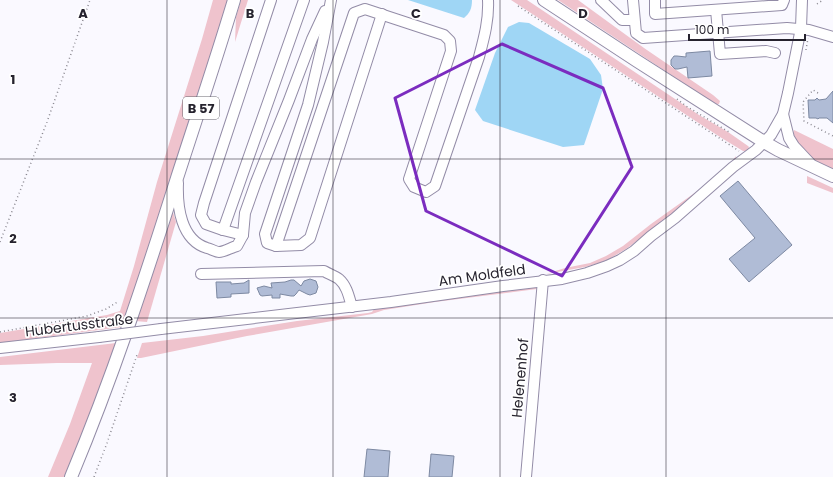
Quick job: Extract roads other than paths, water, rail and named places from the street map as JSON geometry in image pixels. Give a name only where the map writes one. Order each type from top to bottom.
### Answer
[{"type":"main road","name":"B 57","points":[[71,477],[82,453],[121,348],[158,240],[200,112],[234,0]]},
{"type":"main road","points":[[544,0],[643,66],[764,142],[814,168],[833,176]]},
{"type":"street","points":[[242,235],[206,224],[202,215],[204,204],[271,0]]},
{"type":"street","points":[[223,230],[304,0]]},
{"type":"street","points":[[178,177],[177,194],[181,218],[188,235],[202,246],[219,252],[237,246],[242,235],[245,213],[256,182],[312,39],[331,0]]},
{"type":"street","points":[[331,0],[323,42],[308,104],[265,234],[267,244],[276,246],[301,246],[310,238],[382,14]]},
{"type":"street","points":[[276,246],[354,13],[365,9],[444,35],[450,41],[451,51],[409,179],[414,187],[426,192],[435,186],[479,57],[485,36],[488,0]]},
{"type":"street","points":[[602,0],[622,20],[634,20]]},
{"type":"street","points":[[655,0],[655,14],[716,10],[733,4],[782,5],[784,0]]},
{"type":"street","points":[[802,0],[801,28],[783,114],[789,138],[794,146],[814,168]]},
{"type":"street","points":[[633,4],[636,33],[643,38],[787,28],[801,28],[833,37]]},
{"type":"street","points":[[716,10],[720,54],[766,51],[775,53]]},
{"type":"street","name":"Am Moldfeld","points":[[161,329],[352,307],[543,280],[562,279],[608,266],[634,251],[675,218],[733,167],[747,157],[764,142],[776,127],[783,114]]},
{"type":"street","points":[[201,274],[324,271],[339,279],[345,286],[352,307]]},
{"type":"street","name":"Helenenhof","points":[[526,477],[543,280]]},
{"type":"street","name":"Hubertusstraße","points":[[0,348],[161,329]]},
{"type":"water","points":[[408,0],[472,0],[472,5],[468,14],[464,18]]},
{"type":"water","points":[[519,22],[529,23],[590,59],[601,75],[603,89],[584,145],[563,147],[483,121],[475,110],[495,53],[508,27]]}]
